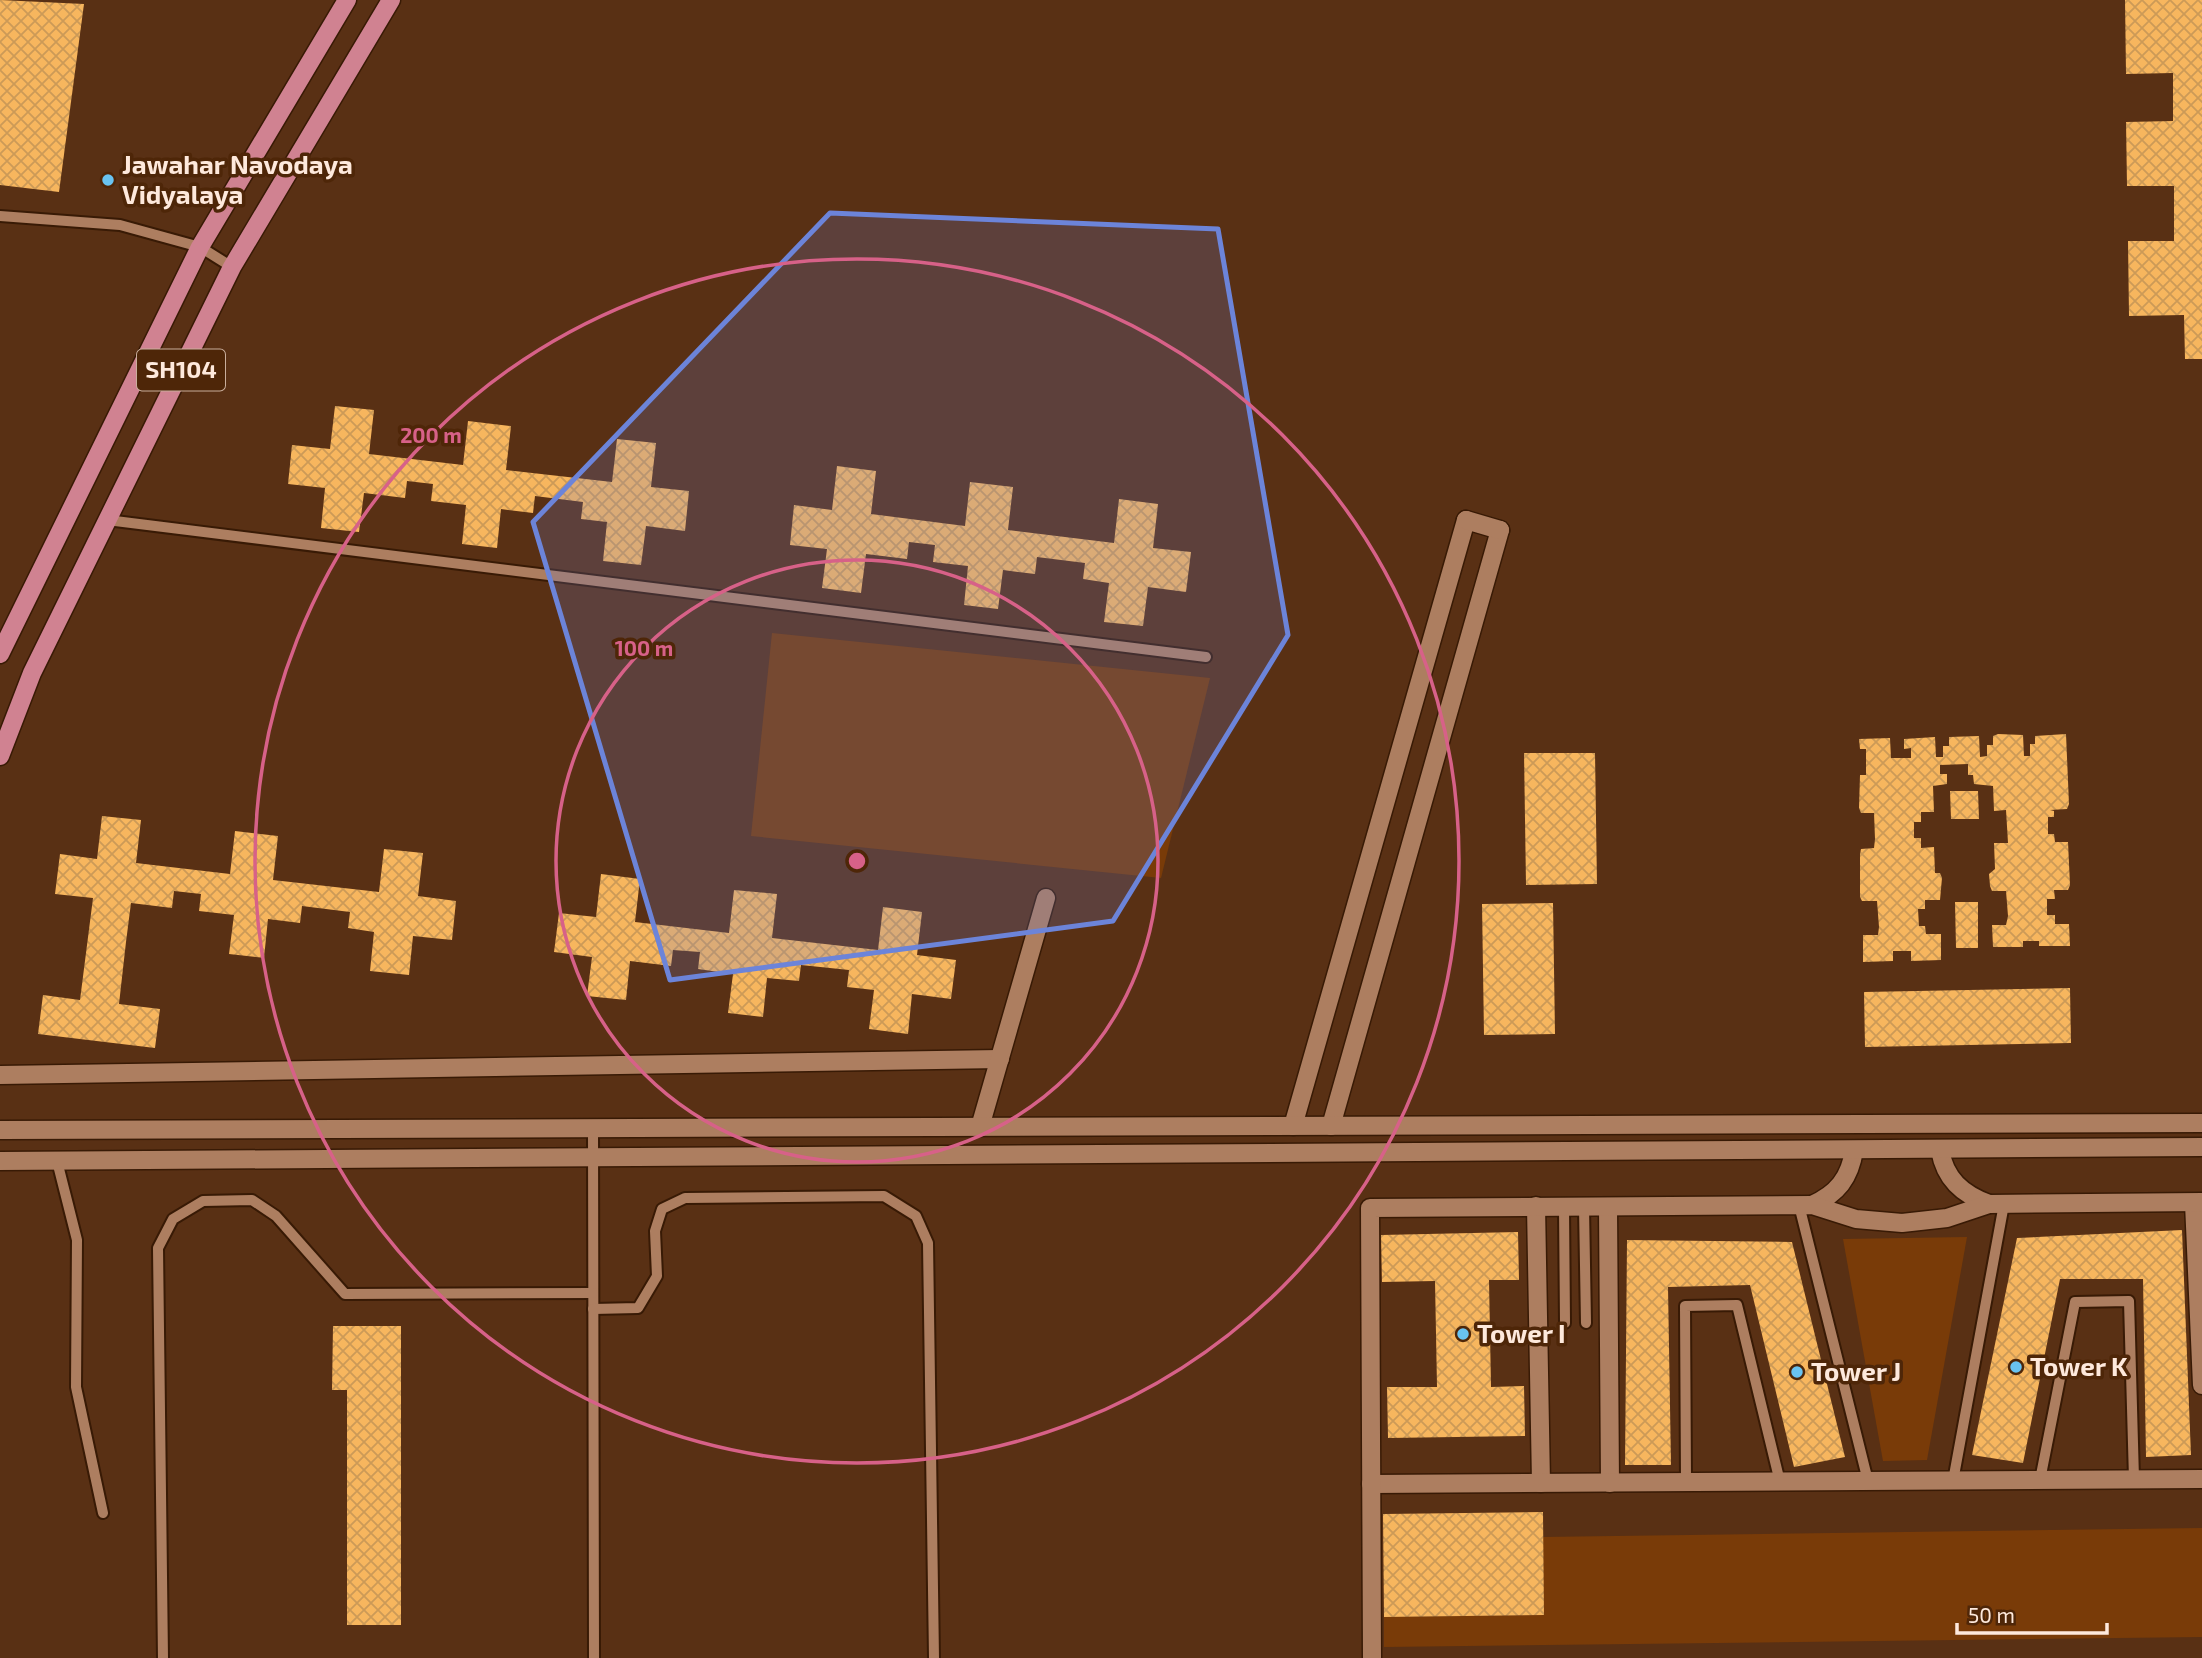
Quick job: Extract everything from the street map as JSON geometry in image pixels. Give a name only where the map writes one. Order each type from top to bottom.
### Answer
[{"type":"main road","name":"SH104","points":[[0,654],[201,247],[347,0]]},
{"type":"main road","name":"SH104","points":[[0,756],[32,673],[232,267],[391,0]]},
{"type":"street","points":[[1293,1126],[1466,520],[1500,530],[1331,1126]]},
{"type":"street","points":[[980,1127],[1045,898]]},
{"type":"street","points":[[0,1075],[1000,1059]]},
{"type":"street","points":[[0,1130],[2202,1123]]},
{"type":"street","points":[[0,1161],[593,1160],[2202,1147]]},
{"type":"street","points":[[1806,1205],[1839,1187],[1850,1170],[1854,1150]]},
{"type":"street","points":[[1940,1150],[1949,1178],[1976,1199],[1997,1204],[2198,1214],[2202,1385]]},
{"type":"street","points":[[1372,1658],[1370,1208],[1806,1205],[1856,1219],[1902,1223],[1947,1218],[1997,1204]]},
{"type":"street","points":[[1536,1206],[1541,1483]]},
{"type":"street","points":[[1608,1208],[1610,1483]]},
{"type":"street","points":[[1371,1484],[2202,1479]]},
{"type":"lane","points":[[0,216],[120,225],[201,247],[232,267]]},
{"type":"lane","points":[[107,520],[1206,657]]},
{"type":"lane","points":[[593,1128],[594,1658]]},
{"type":"lane","points":[[57,1161],[77,1240],[76,1387],[103,1513]]},
{"type":"lane","points":[[593,1309],[638,1308],[657,1276],[655,1231],[662,1209],[685,1198],[884,1196],[916,1216],[928,1243],[934,1658]]},
{"type":"lane","points":[[163,1658],[158,1248],[173,1219],[203,1201],[252,1200],[276,1216],[345,1294],[593,1293]]},
{"type":"lane","points":[[1953,1480],[1997,1204]]},
{"type":"lane","points":[[1806,1205],[1868,1481]]},
{"type":"lane","points":[[1564,1207],[1565,1323]]},
{"type":"lane","points":[[1584,1207],[1586,1323]]},
{"type":"lane","points":[[2040,1480],[2075,1302],[2129,1301],[2134,1479]]},
{"type":"lane","points":[[1686,1482],[1685,1306],[1737,1306],[1780,1482]]},
{"type":"highlighted area","points":[[830,213],[1218,229],[1288,635],[1113,921],[670,980],[533,522]]},
{"type":"shaded area","points":[[772,633],[1210,678],[1161,878],[751,836]]},
{"type":"shaded area","points":[[1967,1237],[1927,1460],[1883,1461],[1843,1239]]},
{"type":"shaded area","points":[[2202,1528],[2202,1637],[1384,1647],[1384,1617],[1544,1615],[1543,1537]]},
{"type":"building","points":[[0,0],[84,4],[59,192],[0,185]]},
{"type":"building","points":[[2125,0],[2202,0],[2202,359],[2185,359],[2184,315],[2129,316],[2128,241],[2174,241],[2174,186],[2127,186],[2126,122],[2173,121],[2173,73],[2126,74]]},
{"type":"building","points":[[335,406],[374,410],[369,454],[463,465],[468,421],[511,426],[506,470],[612,482],[617,439],[656,443],[651,487],[689,491],[685,531],[646,526],[641,565],[603,561],[607,522],[581,519],[583,502],[535,496],[533,513],[501,509],[497,548],[462,544],[466,505],[431,501],[433,484],[407,481],[405,498],[364,493],[359,532],[321,528],[325,488],[288,484],[292,445],[330,449]]},
{"type":"building","points":[[837,466],[876,471],[871,514],[965,526],[970,482],[1013,487],[1008,530],[1114,543],[1119,499],[1158,504],[1153,548],[1191,552],[1186,592],[1148,587],[1143,626],[1104,622],[1109,583],[1083,579],[1085,563],[1037,557],[1035,574],[1003,570],[998,609],[964,605],[968,566],[933,562],[935,545],[909,542],[907,559],[866,554],[861,593],[822,588],[827,549],[790,545],[794,505],[832,510]]},
{"type":"building","points":[[2066,734],[2069,804],[2067,809],[2050,810],[2054,811],[2054,817],[2048,817],[2048,834],[2054,834],[2055,842],[2068,842],[2070,885],[2068,890],[2054,890],[2055,899],[2047,899],[2047,915],[2055,915],[2055,924],[2069,924],[2070,946],[2039,946],[2039,941],[2023,941],[2023,947],[1993,947],[1992,925],[2006,925],[2008,916],[2006,891],[1992,891],[1989,874],[1995,869],[1994,843],[2008,843],[2006,810],[1994,811],[1993,786],[1974,784],[1973,775],[1968,775],[1968,764],[1940,765],[1940,774],[1947,774],[1947,784],[1933,786],[1934,812],[1921,812],[1921,822],[1914,822],[1914,838],[1921,838],[1921,848],[1934,847],[1935,873],[1940,873],[1942,878],[1940,900],[1925,900],[1925,909],[1918,909],[1919,926],[1925,926],[1926,934],[1941,934],[1941,960],[1911,961],[1911,951],[1893,951],[1893,961],[1863,962],[1863,935],[1878,935],[1879,927],[1877,901],[1862,901],[1860,897],[1861,849],[1874,848],[1875,839],[1874,813],[1861,813],[1859,808],[1860,775],[1866,775],[1866,749],[1860,749],[1859,739],[1890,738],[1891,758],[1911,758],[1911,748],[1904,749],[1904,739],[1935,737],[1936,757],[1943,757],[1943,746],[1949,746],[1949,737],[1979,736],[1980,757],[1987,756],[1987,745],[1993,745],[1993,736],[2023,735],[2024,756],[2030,756],[2030,744],[2035,744],[2035,736]]},
{"type":"building","points":[[1524,753],[1595,753],[1597,884],[1526,885]]},
{"type":"building","points":[[1950,791],[1978,791],[1979,819],[1951,819]]},
{"type":"building","points":[[102,816],[141,820],[136,863],[230,874],[235,831],[278,836],[273,880],[379,892],[384,849],[423,853],[418,896],[456,901],[452,940],[413,936],[409,975],[370,971],[374,932],[348,928],[350,912],[302,906],[300,923],[268,919],[264,958],[229,954],[234,915],[199,911],[201,894],[174,891],[172,908],[131,903],[126,942],[119,1004],[160,1009],[155,1048],[38,1034],[43,995],[80,1000],[93,898],[55,894],[60,854],[97,859]]},
{"type":"building","points":[[601,874],[640,879],[635,922],[729,933],[734,890],[777,894],[772,938],[878,950],[883,907],[922,912],[917,955],[956,960],[951,999],[912,994],[908,1034],[869,1029],[874,990],[847,987],[849,970],[801,965],[799,981],[767,978],[763,1017],[728,1013],[733,974],[698,969],[700,952],[673,950],[671,966],[630,961],[626,1000],[587,996],[592,957],[554,952],[559,913],[596,917]]},
{"type":"building","points":[[1955,902],[1978,902],[1978,948],[1956,948]]},
{"type":"building","points":[[1553,903],[1555,1034],[1484,1035],[1482,904]]},
{"type":"building","points":[[2070,988],[2071,1043],[1865,1047],[1864,992]]},
{"type":"building","name":"Tower K","points":[[2182,1230],[2191,1455],[2146,1457],[2143,1279],[2060,1279],[2023,1463],[1972,1455],[2017,1238]]},
{"type":"building","name":"Tower I","points":[[1518,1232],[1519,1280],[1489,1280],[1491,1387],[1524,1386],[1525,1436],[1388,1438],[1387,1387],[1437,1387],[1435,1281],[1382,1282],[1381,1235]]},
{"type":"building","name":"Tower J","points":[[1627,1240],[1792,1242],[1845,1457],[1794,1467],[1750,1285],[1668,1287],[1671,1465],[1625,1465]]},
{"type":"building","points":[[333,1326],[401,1326],[401,1625],[347,1625],[347,1390],[332,1390]]},
{"type":"building","points":[[1543,1512],[1544,1615],[1384,1617],[1383,1514]]},
{"type":"place","name":"Jawahar Navodaya Vidyalaya","points":[[108,180]]},
{"type":"place","name":"Tower I","points":[[1463,1334]]},
{"type":"place","name":"Tower K","points":[[2016,1367]]},
{"type":"place","name":"Tower J","points":[[1797,1372]]}]
